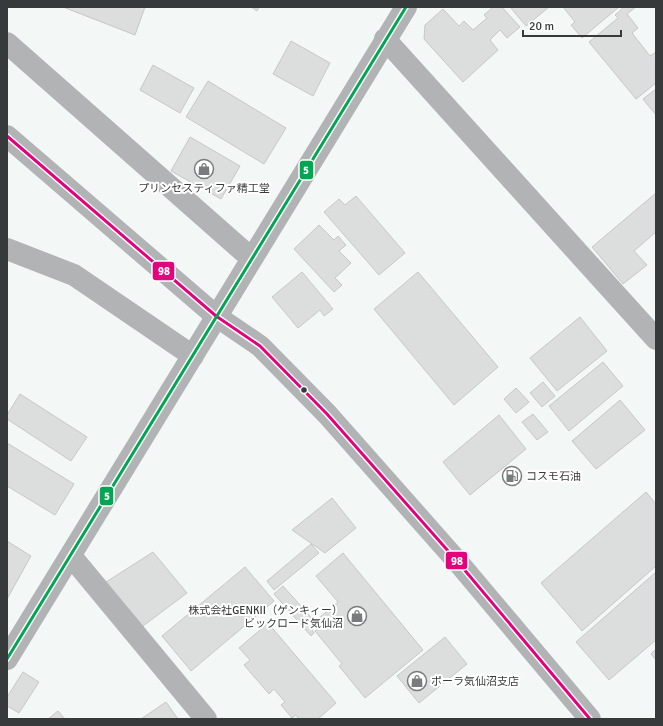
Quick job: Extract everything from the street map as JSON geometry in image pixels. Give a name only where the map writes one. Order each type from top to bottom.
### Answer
[{"type":"street","points":[[7,659],[385,39],[406,7]]},
{"type":"street","points":[[385,39],[656,339]]},
{"type":"street","points":[[7,43],[252,259]]},
{"type":"street","points":[[7,136],[216,316],[260,346],[327,414],[457,561],[590,719]]},
{"type":"street","points":[[7,249],[74,276],[193,356]]},
{"type":"street","points":[[70,556],[206,719]]},
{"type":"building","points":[[63,7],[145,7],[135,35]]},
{"type":"building","points":[[251,7],[259,7],[257,11]]},
{"type":"building","points":[[493,7],[502,7],[520,27],[507,38],[500,30],[490,40],[498,50],[463,82],[424,39],[425,25],[443,9],[459,26],[464,21],[473,30],[487,18],[484,15]]},
{"type":"building","points":[[510,7],[549,7],[526,26]]},
{"type":"building","points":[[563,7],[619,7],[582,38],[571,25],[575,22]]},
{"type":"building","points":[[624,7],[636,7],[627,14],[638,28],[632,33],[650,56],[656,52],[656,83],[636,99],[589,42],[618,18],[615,15]]},
{"type":"building","points":[[291,41],[330,63],[313,96],[273,74]]},
{"type":"building","points":[[153,65],[194,88],[180,113],[140,90]]},
{"type":"building","points":[[208,81],[286,128],[264,164],[186,117]]},
{"type":"building","points":[[656,89],[656,115],[643,99]]},
{"type":"building","points":[[190,137],[240,166],[221,199],[171,171]]},
{"type":"building","points":[[656,193],[656,232],[634,251],[647,265],[623,284],[592,247]]},
{"type":"building","points":[[356,196],[405,253],[379,275],[324,212],[339,199],[345,205]]},
{"type":"building","points":[[319,225],[334,240],[338,236],[346,245],[339,251],[351,263],[335,278],[342,285],[334,292],[294,249]]},
{"type":"building","points":[[302,272],[333,309],[324,316],[320,310],[298,328],[272,297]]},
{"type":"building","points":[[418,272],[498,367],[454,405],[374,309]]},
{"type":"building","points":[[580,317],[607,351],[557,391],[530,358]]},
{"type":"building","points":[[603,362],[623,386],[569,431],[549,406]]},
{"type":"building","points":[[543,382],[555,396],[542,407],[530,393]]},
{"type":"building","points":[[516,388],[529,402],[516,413],[504,399]]},
{"type":"building","points":[[20,394],[87,437],[71,461],[7,419],[7,415]]},
{"type":"building","points":[[620,400],[645,430],[596,469],[572,441]]},
{"type":"building","points":[[533,414],[548,432],[537,440],[522,422]]},
{"type":"building","points":[[499,415],[526,449],[470,495],[443,462]]},
{"type":"building","points":[[7,443],[74,484],[55,515],[7,486]]},
{"type":"building","points":[[646,492],[656,504],[656,566],[582,631],[541,583]]},
{"type":"building","points":[[332,498],[356,528],[325,553],[292,530]]},
{"type":"building","points":[[7,541],[31,556],[7,599]]},
{"type":"building","points":[[311,544],[319,553],[274,590],[267,581]]},
{"type":"building","points":[[153,552],[187,593],[139,629],[103,584]]},
{"type":"building","points":[[343,553],[423,650],[365,698],[339,666],[342,664],[315,631],[325,624],[319,618],[338,602],[316,576]]},
{"type":"building","points":[[245,567],[274,601],[191,671],[162,636]]},
{"type":"building","points":[[656,572],[656,640],[609,680],[576,642]]},
{"type":"building","points":[[283,586],[316,623],[311,627],[314,633],[311,636],[274,594]]},
{"type":"building","points":[[268,623],[336,703],[318,719],[299,719],[296,715],[292,718],[281,705],[285,702],[274,689],[269,694],[244,665],[250,660],[239,648]]},
{"type":"building","points":[[445,637],[467,664],[419,703],[397,676]]},
{"type":"building","points":[[656,649],[656,660],[651,654]]},
{"type":"building","points":[[23,672],[39,682],[19,713],[7,706],[7,697]]},
{"type":"building","points":[[166,702],[178,719],[141,719]]},
{"type":"building","points":[[58,711],[65,719],[48,719]]},
{"type":"transit line","name":"5","points":[[7,659],[406,7]]},
{"type":"transit line","name":"98","points":[[7,136],[216,316],[260,346],[327,414],[457,561],[590,719]]},
{"type":"place","name":"プリンセスティファ精工堂","points":[[204,169]]},
{"type":"place","name":"コスモ石油","points":[[512,476]]},
{"type":"place","name":"株式会社GENKII（ゲンキィー） ビックロード気仙沼","points":[[357,616]]},
{"type":"place","name":"ポーラ気仙沼支店","points":[[417,681]]}]
